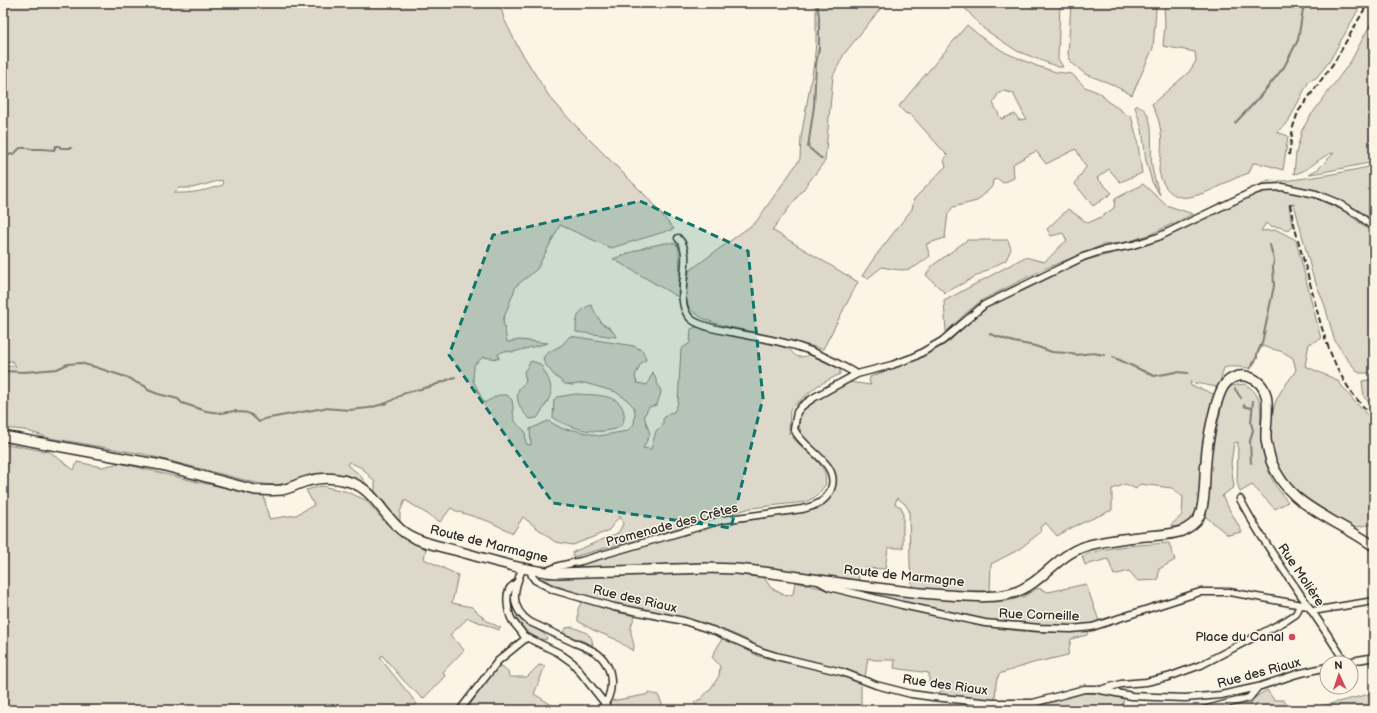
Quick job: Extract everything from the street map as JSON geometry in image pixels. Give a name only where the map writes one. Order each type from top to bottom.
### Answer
[{"type":"street","name":"Promenade des Crêtes","points":[[545,572],[559,566],[722,520],[802,509],[822,502],[829,494],[832,485],[832,476],[829,467],[796,434],[794,428],[797,412],[802,406],[813,398],[857,374],[892,365],[914,357],[942,341],[984,305],[1083,257],[1158,237],[1233,200],[1263,188],[1282,187],[1328,198],[1350,210],[1374,228]]},
{"type":"street","points":[[678,238],[682,242],[685,261],[683,304],[692,320],[707,326],[806,349],[857,374]]},
{"type":"street","name":"Route de Marmagne","points":[[3,436],[154,464],[255,490],[283,490],[308,480],[322,478],[352,482],[378,502],[396,526],[406,534],[425,542],[490,560],[545,572],[565,573],[706,568],[737,569],[927,594],[996,596],[1011,593],[1030,585],[1040,578],[1059,559],[1072,551],[1085,546],[1122,539],[1176,533],[1185,530],[1199,517],[1202,507],[1206,458],[1220,394],[1225,384],[1232,378],[1247,376],[1256,380],[1262,386],[1266,394],[1268,403],[1266,440],[1268,450],[1277,473],[1286,487],[1308,506],[1374,546]]},
{"type":"street","name":"Rue Molière","points":[[1240,499],[1252,522],[1328,634],[1339,655]]},
{"type":"street","points":[[526,568],[518,581],[515,591],[515,603],[523,617],[536,625],[590,650],[598,655],[608,669],[611,684],[610,695],[606,705],[600,710]]},
{"type":"street","name":"Rue des Riaux","points":[[526,568],[535,580],[554,590],[614,607],[684,621],[715,631],[760,651],[776,656],[842,672],[876,685],[933,698],[986,702],[1033,703],[1084,689],[1102,690],[1132,696],[1184,698],[1222,695],[1258,687],[1297,674],[1319,669]]},
{"type":"street","name":"Rue Corneille","points":[[815,579],[829,587],[902,605],[985,623],[1040,628],[1071,629],[1092,627],[1200,592],[1229,592],[1300,605],[1310,609],[1374,601]]},
{"type":"street","points":[[518,581],[509,589],[509,611],[512,620],[524,636],[559,653],[573,663],[606,705]]},
{"type":"street","points":[[1102,690],[1121,684],[1146,682],[1168,677],[1202,665],[1287,620],[1296,614],[1300,605]]},
{"type":"street","points":[[460,710],[494,666],[525,639],[524,636]]},
{"type":"street","points":[[1359,659],[1374,656]]},
{"type":"street","points":[[1203,710],[1249,698],[1258,687]]},
{"type":"highlighted area","points":[[640,201],[748,251],[763,398],[731,528],[553,503],[449,355],[493,235]]},
{"type":"shaded area","points":[[3,3],[500,3],[504,19],[518,47],[549,96],[571,121],[644,194],[674,229],[611,248],[560,225],[537,269],[516,286],[503,320],[507,342],[520,340],[548,343],[513,352],[504,351],[498,354],[499,359],[483,357],[474,365],[473,380],[484,403],[499,395],[507,395],[512,400],[515,421],[525,431],[526,444],[531,445],[530,429],[548,421],[563,429],[599,436],[627,431],[634,424],[635,413],[634,407],[626,399],[616,392],[585,383],[572,385],[565,384],[554,375],[545,364],[543,358],[547,353],[562,345],[570,336],[634,346],[643,351],[646,360],[641,363],[635,376],[637,383],[647,385],[653,372],[661,392],[657,405],[649,407],[644,416],[650,434],[643,448],[651,449],[656,431],[663,424],[663,419],[669,413],[674,412],[678,403],[681,349],[690,343],[691,329],[696,327],[783,347],[799,357],[810,355],[840,369],[840,374],[817,386],[790,409],[789,434],[818,462],[825,472],[826,484],[817,496],[806,502],[751,508],[573,557],[573,552],[618,533],[623,524],[620,516],[608,531],[573,545],[555,542],[523,517],[513,533],[488,521],[451,508],[440,522],[405,500],[400,512],[400,522],[392,516],[385,503],[375,494],[375,482],[362,468],[349,462],[347,465],[359,474],[368,486],[349,476],[340,474],[315,476],[278,485],[269,485],[143,454],[50,438],[24,430],[3,428],[3,366],[16,366],[12,361],[3,362]],"holes":[[[222,180],[223,185],[187,193],[174,193],[179,188],[192,188]]]},
{"type":"shaded area","points":[[811,3],[885,3],[844,54],[833,76],[825,161],[772,230],[858,282],[823,349],[712,322],[695,313],[689,307],[686,299],[689,271],[756,222],[800,159],[801,137],[816,43],[816,8]]},
{"type":"shaded area","points":[[960,3],[1060,3],[1058,59],[1063,67],[1058,67],[1017,51],[984,29]]},
{"type":"shaded area","points":[[1071,3],[1155,3],[1156,10],[1153,48],[1132,95],[1109,83],[1085,74],[1071,62],[1068,54]]},
{"type":"shaded area","points":[[1164,3],[1362,3],[1329,62],[1316,78],[1309,81],[1288,122],[1277,132],[1288,136],[1283,170],[1263,164],[1253,163],[1249,173],[1212,190],[1189,197],[1177,196],[1165,186],[1159,170],[1162,145],[1161,133],[1158,118],[1152,104],[1189,72],[1196,61],[1195,52],[1163,46],[1165,25]]},
{"type":"shaded area","points":[[1374,17],[1374,162],[1309,174],[1318,169],[1334,153],[1325,156],[1300,173],[1294,174],[1296,153],[1302,130],[1309,118],[1351,61]]},
{"type":"shaded area","points":[[967,25],[981,37],[1006,53],[1037,66],[1056,72],[1072,74],[1085,87],[1102,94],[1108,102],[1121,110],[1125,115],[1131,116],[1137,138],[1142,173],[1120,182],[1109,169],[1097,178],[1112,193],[1093,206],[1075,184],[1086,167],[1076,149],[1046,164],[1036,151],[1013,164],[1014,178],[1003,183],[998,179],[993,180],[992,187],[977,201],[953,207],[948,213],[945,238],[926,244],[930,256],[913,268],[897,270],[882,267],[868,278],[862,276],[912,209],[914,199],[946,166],[944,160],[947,155],[911,115],[905,113],[899,106]],"holes":[[[1003,91],[1013,93],[1026,119],[1019,120],[1015,114],[1001,119],[993,103],[998,94]]]},
{"type":"shaded area","points":[[1137,105],[1144,109],[1148,115],[1151,132],[1151,158],[1155,181],[1160,195],[1152,182],[1146,161],[1142,129],[1135,107]]},
{"type":"shaded area","points":[[1374,166],[1373,222],[1345,202],[1325,193],[1293,186],[1261,184],[1268,180],[1284,181],[1328,175]]},
{"type":"shaded area","points":[[1143,184],[1166,205],[1193,214],[1151,234],[1127,242],[1103,245],[1044,269],[982,300],[946,332],[944,301],[1025,257],[1044,262],[1067,241],[1063,233],[1051,236],[1047,229],[1068,209],[1088,223],[1101,217],[1114,208],[1115,199]]},
{"type":"shaded area","points":[[1283,190],[1313,197],[1346,212],[1374,234],[1374,373],[1359,373],[1346,358],[1334,339],[1325,306],[1312,273],[1294,204],[1289,205],[1292,227],[1288,230],[1269,226],[1266,223],[1261,231],[1277,230],[1296,240],[1321,339],[1309,344],[1305,366],[1337,380],[1374,422],[1374,524],[1351,528],[1309,501],[1287,480],[1279,467],[1273,451],[1271,434],[1272,421],[1278,397],[1296,370],[1293,358],[1283,352],[1262,346],[1250,368],[1224,368],[1217,387],[1190,382],[1191,386],[1216,395],[1202,450],[1199,497],[1193,519],[1185,524],[1174,527],[1171,525],[1182,515],[1183,497],[1172,488],[1140,484],[1136,489],[1126,484],[1112,489],[1112,510],[1073,527],[1057,536],[1046,523],[1040,527],[1041,532],[1018,550],[991,564],[990,591],[951,591],[912,587],[909,510],[904,503],[897,498],[895,504],[901,507],[903,512],[903,548],[888,548],[885,569],[866,568],[858,574],[859,580],[796,573],[759,566],[730,564],[697,563],[581,568],[581,564],[722,524],[805,512],[821,508],[828,501],[833,492],[836,480],[833,467],[804,438],[801,433],[799,425],[800,412],[813,401],[848,382],[871,385],[869,381],[870,377],[912,361],[950,341],[969,321],[985,308],[1086,260],[1146,245],[1250,195],[1264,191]]},
{"type":"shaded area","points":[[967,240],[1008,240],[1011,249],[1006,260],[945,293],[926,275],[932,266]]},
{"type":"shaded area","points":[[665,243],[674,243],[677,245],[678,249],[680,262],[678,297],[613,259],[646,247]]},
{"type":"shaded area","points":[[591,305],[602,324],[610,328],[617,337],[576,332],[576,323],[580,312]]},
{"type":"shaded area","points":[[531,361],[540,364],[549,380],[551,391],[547,403],[537,418],[530,419],[522,410],[517,398],[519,389],[526,382],[524,372]]},
{"type":"shaded area","points":[[1374,379],[1374,408],[1364,397],[1362,381]]},
{"type":"shaded area","points":[[1244,384],[1256,394],[1259,400],[1261,415],[1261,441],[1264,456],[1272,479],[1288,502],[1275,509],[1252,485],[1240,492],[1237,482],[1238,442],[1234,443],[1231,463],[1234,487],[1222,496],[1242,532],[1228,535],[1206,517],[1210,460],[1224,395],[1231,386]]},
{"type":"shaded area","points":[[576,394],[604,396],[613,399],[621,405],[623,410],[624,419],[622,423],[615,429],[607,431],[591,431],[582,430],[567,425],[553,418],[554,400],[557,397]]},
{"type":"shaded area","points":[[3,445],[12,445],[50,452],[74,470],[77,462],[102,467],[120,463],[264,496],[269,519],[296,515],[314,505],[306,490],[321,486],[345,491],[366,500],[393,530],[410,542],[426,549],[424,559],[458,575],[452,603],[472,607],[487,621],[501,628],[499,630],[468,618],[450,635],[464,650],[443,672],[445,676],[423,699],[404,681],[382,655],[380,658],[417,704],[408,710],[3,710]]},
{"type":"shaded area","points":[[1169,543],[1175,560],[1159,569],[1158,580],[1138,581],[1129,571],[1114,575],[1108,559],[1085,565],[1082,556],[1093,552],[1114,548]]},
{"type":"shaded area","points":[[728,573],[763,576],[771,588],[786,596],[793,594],[795,582],[976,625],[1033,632],[1062,632],[1090,629],[1087,635],[1071,639],[1068,655],[1033,663],[999,674],[996,683],[995,701],[936,694],[943,690],[944,686],[929,684],[929,673],[894,668],[895,660],[875,660],[868,658],[865,677],[839,668],[763,649],[731,633],[684,618],[617,606],[579,594],[542,579],[585,576]]},
{"type":"shaded area","points":[[1086,584],[1099,621],[1091,625],[1059,627],[984,621],[866,594],[869,590],[929,598],[1003,602],[1023,597],[1038,588],[1048,592]]},
{"type":"shaded area","points":[[582,601],[616,612],[635,616],[631,630],[634,646],[633,651],[615,639],[593,630],[578,621],[578,609]]},
{"type":"shaded area","points":[[517,616],[544,634],[547,637],[546,640],[540,639],[528,632],[516,618]]},
{"type":"shaded area","points":[[573,627],[589,635],[593,645],[562,633],[566,628]]},
{"type":"shaded area","points":[[723,637],[758,656],[839,674],[861,684],[861,704],[877,710],[698,710],[694,702],[701,699],[719,676],[720,666],[712,657]]},
{"type":"shaded area","points":[[499,664],[508,671],[509,677],[527,677],[539,665],[545,666],[534,694],[552,705],[550,710],[466,710]]},
{"type":"shaded area","points":[[1267,690],[1274,700],[1283,700],[1293,710],[1215,710],[1248,702]]},
{"type":"shaded area","points":[[649,693],[658,695],[666,710],[604,710],[611,701]]},
{"type":"shaded area","points":[[1085,693],[1101,693],[1124,699],[1121,710],[982,709],[986,706],[1038,706]]},
{"type":"shaded area","points":[[1374,693],[1374,710],[1293,710],[1309,709]]},
{"type":"waterway","points":[[817,3],[819,16],[819,48],[816,64],[814,106],[808,147],[822,159]]},
{"type":"waterway","points":[[1235,123],[1257,100],[1284,67],[1298,40],[1304,3]]},
{"type":"waterway","points":[[3,157],[15,153],[20,148],[54,150],[56,146],[61,148],[71,148]]},
{"type":"waterway","points":[[1250,369],[1257,358],[1257,354],[1262,343],[1274,286],[1274,260],[1270,245]]},
{"type":"waterway","points":[[990,334],[1052,352],[1076,355],[1093,353],[1104,355]]},
{"type":"waterway","points":[[1113,357],[1154,376],[1176,372],[1188,373]]},
{"type":"waterway","points":[[3,371],[24,372],[57,369],[68,364],[80,363],[129,378],[145,386],[148,390],[178,399],[182,403],[206,411],[220,413],[236,411],[247,413],[259,422],[264,419],[324,408],[349,410],[369,408],[387,403],[405,393],[432,386],[455,377]]},
{"type":"waterway","points":[[1235,389],[1241,398]]},
{"type":"waterway","points":[[1251,463],[1250,441],[1253,430],[1251,423],[1253,401]]},
{"type":"waterway","points":[[1244,405],[1252,408]]},
{"type":"railway","points":[[1289,155],[1293,127],[1298,112],[1335,61],[1368,3]]},
{"type":"railway","points":[[1290,204],[1320,323],[1332,357],[1349,389],[1374,417]]},
{"type":"place","name":"Place du Canal","points":[[1292,637]]}]
